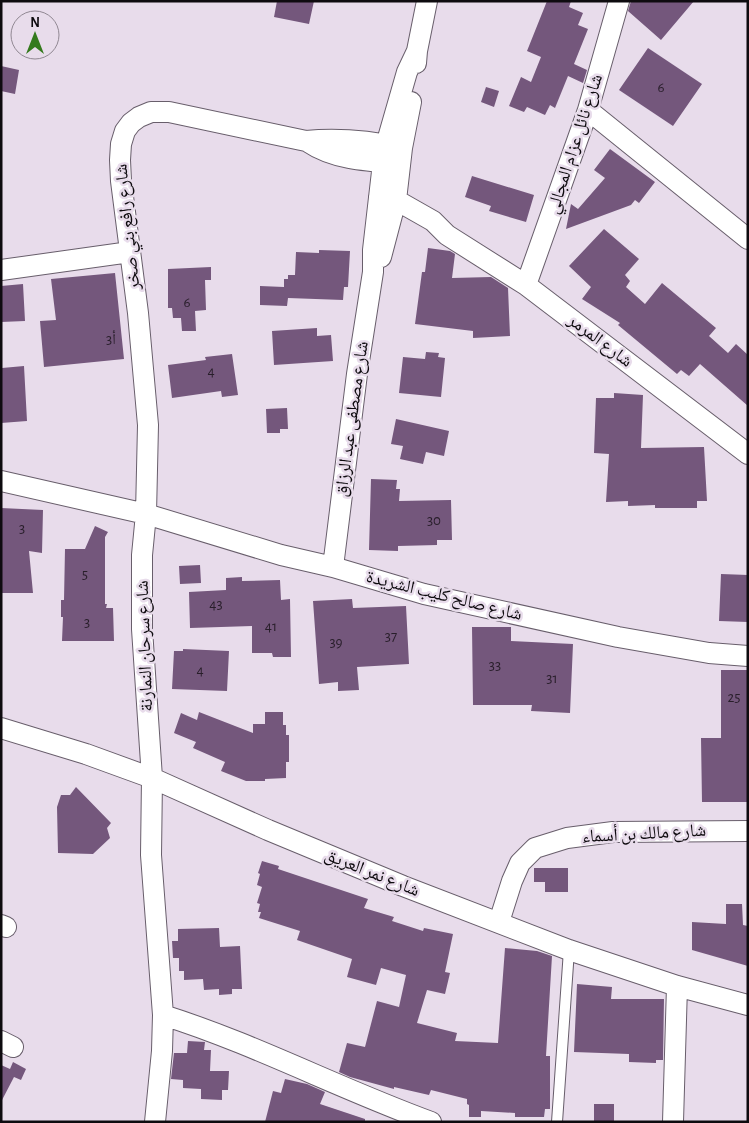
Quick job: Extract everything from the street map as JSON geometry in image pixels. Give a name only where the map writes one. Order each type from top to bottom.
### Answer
[{"type":"street","name":"شارع مصطفى عبد الرزاق","points":[[333,567],[356,384],[373,272],[373,250],[386,205],[407,72],[417,51],[427,1]]},
{"type":"street","name":"شارع نائل عزام المجالي","points":[[526,285],[588,110],[619,1]]},
{"type":"street","points":[[588,110],[748,239]]},
{"type":"street","name":"شارع رافع بني صخر","points":[[146,514],[148,424],[138,313],[121,181],[121,144],[125,131],[139,117],[151,112],[169,112],[306,141],[325,139],[393,155]]},
{"type":"street","name":"شارع المرمر","points":[[386,205],[430,230],[447,235],[526,285],[748,454]]},
{"type":"street","points":[[1,270],[56,264],[130,252]]},
{"type":"street","name":"شارع صالح كليب الشريدة","points":[[1,481],[146,514],[281,555],[333,567],[424,594],[618,637],[709,653],[748,656]]},
{"type":"street","name":"شارع سرحان النمارنة","points":[[146,514],[142,555],[142,629],[152,778],[151,856],[163,1014],[162,1051],[155,1122]]},
{"type":"street","name":"شارع نمر العريق","points":[[1,728],[86,754],[152,778],[403,886],[569,950],[677,986],[748,1005]]},
{"type":"street","name":"شارع مالك بن أسماء","points":[[499,922],[512,881],[520,863],[535,848],[567,838],[613,832],[748,831]]},
{"type":"street","points":[[673,1122],[677,986]]},
{"type":"street","points":[[163,1014],[230,1038],[431,1122]]},
{"type":"lane","points":[[557,1122],[569,950]]},
{"type":"building","points":[[277,1],[314,1],[309,24],[274,17]]},
{"type":"building","points":[[547,1],[571,1],[569,7],[583,13],[578,25],[588,29],[574,64],[587,70],[583,83],[568,76],[555,108],[550,105],[545,115],[527,107],[524,112],[509,106],[521,77],[531,82],[541,57],[527,51]]},
{"type":"building","points":[[631,1],[694,1],[661,40],[628,11]]},
{"type":"building","points":[[648,48],[702,84],[673,126],[619,90]]},
{"type":"building","points":[[1,66],[19,70],[15,94],[1,91]]},
{"type":"building","points":[[486,87],[499,91],[494,107],[481,102]]},
{"type":"building","points":[[610,149],[655,182],[639,203],[635,200],[631,205],[566,229],[571,204],[578,209],[605,178],[594,170]]},
{"type":"building","points":[[472,176],[534,195],[526,222],[489,211],[491,206],[465,197]]},
{"type":"building","points":[[604,229],[639,259],[625,275],[630,281],[626,287],[645,304],[662,283],[716,328],[709,336],[728,353],[736,344],[748,355],[748,406],[700,364],[689,376],[681,370],[677,374],[618,325],[620,323],[582,299],[591,287],[569,266]]},
{"type":"building","points":[[428,248],[450,251],[455,254],[452,278],[491,277],[508,288],[510,336],[473,338],[473,331],[415,324],[422,272],[425,272]]},
{"type":"building","points":[[319,250],[350,251],[348,287],[344,287],[343,300],[288,298],[287,306],[260,305],[260,286],[284,287],[284,279],[288,279],[288,275],[295,275],[296,252],[319,253]]},
{"type":"building","points":[[211,267],[211,280],[205,280],[206,310],[195,311],[196,331],[182,331],[181,318],[173,318],[172,308],[168,308],[168,269]]},
{"type":"building","points":[[115,273],[124,359],[44,367],[40,321],[56,320],[51,279]]},
{"type":"building","points":[[23,284],[25,321],[1,322],[1,286]]},
{"type":"building","points":[[317,328],[317,336],[331,335],[333,361],[274,365],[272,331]]},
{"type":"building","points":[[426,352],[439,353],[438,357],[445,358],[441,397],[399,393],[403,357],[425,359]]},
{"type":"building","points":[[232,354],[238,395],[222,397],[221,391],[172,398],[168,365],[206,360],[205,357]]},
{"type":"building","points":[[24,366],[27,421],[1,423],[2,368]]},
{"type":"building","points":[[614,393],[643,395],[641,448],[704,447],[707,501],[697,501],[697,508],[655,508],[655,505],[628,506],[628,501],[606,502],[609,454],[594,453],[596,398],[614,398]]},
{"type":"building","points":[[287,408],[288,429],[280,429],[280,433],[267,433],[266,409]]},
{"type":"building","points":[[396,419],[449,431],[444,456],[426,452],[423,464],[400,459],[403,446],[391,444]]},
{"type":"building","points":[[371,479],[397,480],[396,489],[400,489],[399,501],[451,500],[452,540],[437,540],[437,545],[398,546],[398,551],[369,550]]},
{"type":"building","points":[[1,508],[43,510],[42,553],[29,551],[33,593],[1,593]]},
{"type":"building","points":[[95,526],[108,532],[105,537],[105,604],[107,604],[106,608],[113,608],[114,641],[62,641],[63,617],[61,617],[61,600],[64,600],[65,549],[85,549]]},
{"type":"building","points":[[200,565],[201,583],[180,584],[179,566]]},
{"type":"building","points":[[721,574],[748,575],[748,622],[719,621]]},
{"type":"building","points":[[242,577],[242,581],[280,580],[281,600],[290,599],[291,657],[273,657],[272,653],[252,653],[252,626],[190,628],[189,592],[226,590],[226,578]]},
{"type":"building","points":[[352,599],[353,608],[406,606],[409,664],[357,667],[359,690],[338,691],[338,682],[319,684],[313,601]]},
{"type":"building","points":[[472,627],[511,627],[511,641],[573,644],[570,713],[531,711],[532,705],[473,705]]},
{"type":"building","points":[[183,649],[229,651],[227,691],[172,689],[174,651],[183,651]]},
{"type":"building","points":[[721,670],[748,670],[748,802],[702,802],[701,738],[721,738]]},
{"type":"building","points":[[199,712],[253,733],[253,724],[265,724],[265,712],[283,712],[283,725],[286,725],[286,735],[289,735],[289,762],[286,762],[286,778],[246,781],[221,771],[225,762],[193,748],[196,742],[174,733],[181,713],[197,720]]},
{"type":"building","points":[[76,787],[111,823],[107,828],[110,838],[93,854],[58,853],[57,807],[61,795],[70,795]]},
{"type":"building","points":[[262,861],[279,866],[278,869],[368,899],[364,908],[394,917],[392,921],[423,931],[424,928],[453,934],[445,972],[450,973],[445,994],[427,990],[417,1023],[457,1033],[455,1041],[498,1043],[505,948],[537,951],[552,956],[546,1056],[550,1056],[550,1109],[545,1109],[544,1117],[515,1117],[515,1113],[481,1111],[481,1117],[469,1117],[467,1099],[431,1090],[429,1095],[394,1087],[394,1089],[350,1077],[339,1072],[347,1043],[365,1047],[377,1001],[399,1007],[406,975],[381,968],[376,985],[347,977],[352,959],[297,940],[300,931],[259,918],[261,912],[258,912],[260,904],[257,903],[262,887],[257,885]]},
{"type":"building","points":[[534,868],[568,868],[568,892],[545,892],[545,882],[534,882]]},
{"type":"building","points":[[726,904],[742,904],[743,925],[748,926],[748,966],[692,950],[692,922],[726,924]]},
{"type":"building","points":[[219,928],[220,947],[240,946],[242,989],[232,989],[232,994],[219,995],[219,989],[204,990],[203,979],[184,980],[184,971],[179,971],[179,958],[173,958],[172,941],[178,941],[178,929]]},
{"type":"building","points":[[577,984],[612,987],[611,999],[664,999],[663,1060],[656,1060],[656,1063],[629,1062],[629,1054],[574,1052]]},
{"type":"building","points":[[188,1041],[205,1042],[204,1050],[211,1050],[210,1071],[229,1071],[228,1090],[222,1090],[222,1100],[201,1099],[201,1089],[183,1088],[183,1080],[171,1079],[174,1053],[187,1053]]},
{"type":"building","points":[[13,1062],[26,1069],[21,1080],[14,1077],[1,1102],[1,1065],[10,1069]]},
{"type":"building","points":[[285,1079],[307,1084],[325,1092],[320,1104],[365,1119],[365,1122],[265,1122],[273,1091],[281,1093]]},
{"type":"building","points":[[594,1104],[614,1104],[614,1122],[594,1122]]}]
